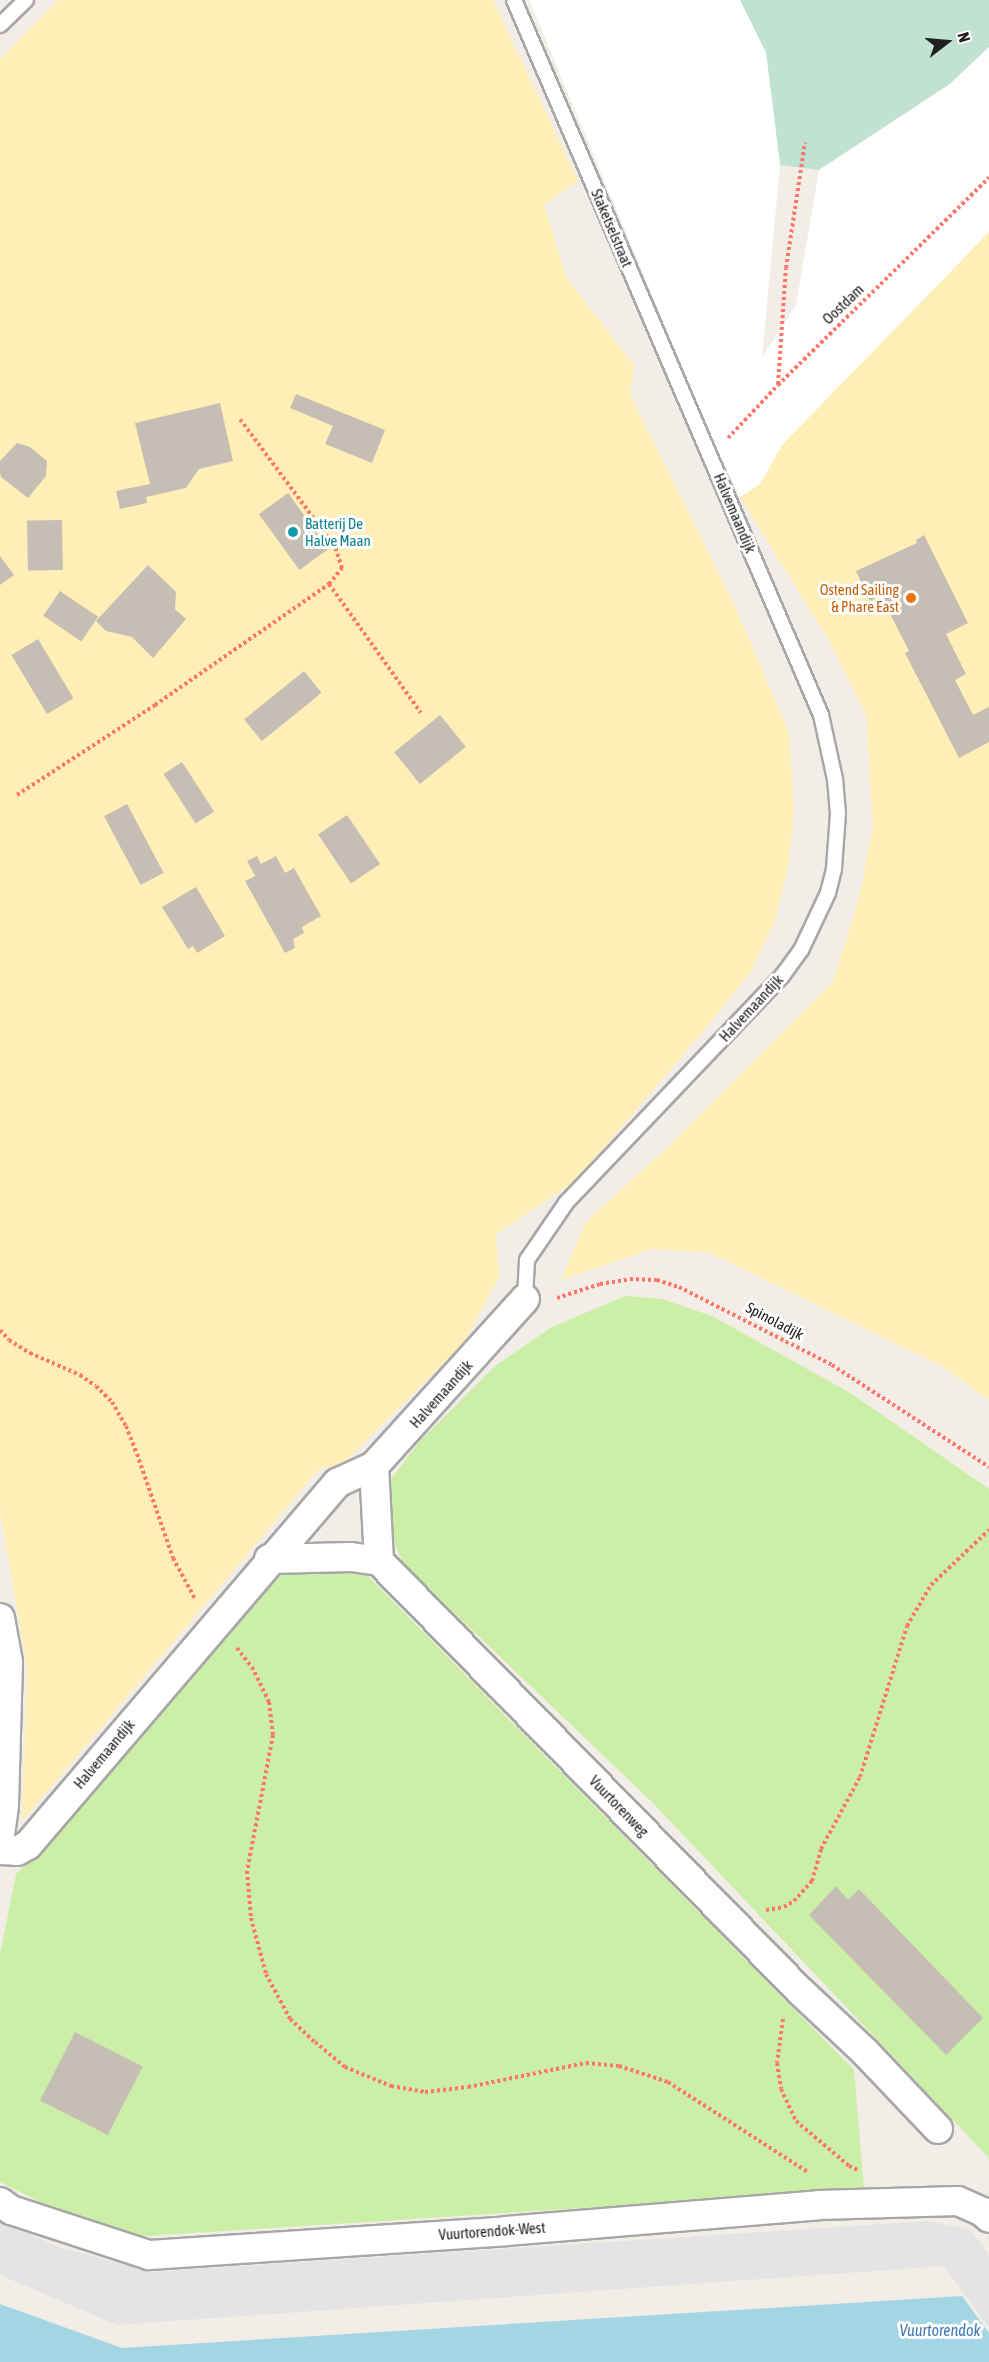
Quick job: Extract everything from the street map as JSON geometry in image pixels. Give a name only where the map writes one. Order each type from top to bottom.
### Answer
[{"type":"street","name":"Halvemaandijk","points":[[0,1850],[17,1851],[28,1845],[269,1559],[337,1483],[375,1466],[525,1299]]},
{"type":"street","points":[[269,1559],[351,1557],[379,1561],[375,1466]]},
{"type":"street","name":"Vuurtorenweg","points":[[379,1561],[799,1990],[866,2052],[938,2129]]},
{"type":"street","points":[[0,1618],[8,1662],[4,1806],[0,1835]]},
{"type":"street","name":"Vuurtorendok-West","points":[[0,2202],[11,2210],[149,2255],[506,2231],[819,2205],[958,2201],[989,2218]]},
{"type":"lane","points":[[0,25],[26,0]]},
{"type":"lane","name":"Staketselstraat","points":[[514,0],[710,456]]},
{"type":"lane","name":"Halvemaandijk","points":[[525,1299],[527,1260],[550,1225],[566,1203],[782,976],[814,926],[828,894],[834,869],[838,813],[835,779],[821,715],[710,456]]},
{"type":"path","points":[[778,385],[786,268],[805,142]]},
{"type":"path","name":"Oostdam","points":[[725,442],[778,385],[989,178]]},
{"type":"path","points":[[17,795],[154,705],[329,584],[342,568],[335,547],[240,419]]},
{"type":"path","points":[[329,584],[421,713]]},
{"type":"path","name":"Spinoladijk","points":[[525,1299],[558,1298],[600,1284],[630,1279],[657,1280],[679,1287],[832,1365],[989,1467]]},
{"type":"path","points":[[0,1330],[9,1340],[30,1353],[80,1375],[96,1386],[112,1402],[130,1435],[173,1558],[188,1590],[213,1625],[237,1647],[252,1666],[269,1702],[273,1735],[247,1870],[251,1918],[266,1974],[290,2019],[345,2067],[391,2086],[425,2092],[468,2087],[586,2063],[619,2066],[668,2082],[818,2179],[819,2205]]},
{"type":"path","points":[[742,1932],[759,1912],[784,1907],[794,1901],[812,1881],[825,1840],[860,1777],[907,1626],[931,1585],[989,1530]]},
{"type":"path","points":[[799,1990],[783,2019],[777,2063],[781,2089],[796,2121],[849,2166],[882,2180],[890,2202]]},
{"type":"green space","points":[[740,0],[989,0],[989,47],[950,84],[819,170],[780,165],[766,53]]},
{"type":"green space","points":[[625,1296],[662,1299],[712,1316],[852,1394],[989,1489],[989,2158],[652,1802],[404,1565],[384,1520],[391,1479],[419,1442],[495,1366],[552,1327]]},
{"type":"green space","points":[[275,1572],[365,1573],[854,2070],[864,2190],[147,2236],[117,2230],[40,2202],[0,2182],[0,1955],[16,1874],[41,1852],[93,1784]]},
{"type":"sand","points":[[58,0],[493,0],[578,181],[544,205],[567,278],[634,365],[630,394],[734,604],[789,732],[794,815],[789,862],[775,921],[750,973],[574,1182],[496,1234],[499,1277],[464,1342],[342,1465],[319,1469],[22,1821],[27,1667],[0,1511],[0,60]]},
{"type":"sand","points":[[989,232],[989,1400],[942,1366],[710,1253],[652,1249],[561,1280],[586,1222],[674,1141],[833,982],[860,893],[873,827],[866,714],[831,644],[740,497],[760,484],[781,445]]},
{"type":"shaded area","points":[[0,2218],[55,2246],[152,2272],[929,2221],[971,2230],[989,2254],[989,2328],[944,2266],[117,2325],[0,2275]]},
{"type":"water","name":"Vuurtorendok","points":[[962,2296],[989,2333],[989,2362],[0,2362],[0,2304],[122,2348]]},
{"type":"pier","points":[[529,0],[740,0],[766,53],[780,165],[762,357],[796,305],[819,170],[950,84],[989,47],[989,232],[782,445],[760,484],[740,497],[717,450]]},
{"type":"building","points":[[296,394],[385,430],[372,463],[325,444],[333,426],[290,408]]},
{"type":"building","points":[[220,403],[233,461],[199,469],[186,488],[146,497],[147,503],[120,509],[116,491],[150,484],[135,423]]},
{"type":"building","points":[[17,443],[30,447],[47,461],[46,476],[28,498],[1,477],[0,472],[0,461]]},
{"type":"building","name":"Batterij De Halve Maan","points":[[288,493],[329,549],[299,570],[259,514]]},
{"type":"building","points":[[62,520],[63,570],[28,571],[27,521]]},
{"type":"building","points":[[924,535],[968,623],[946,634],[966,674],[955,680],[973,715],[989,707],[989,742],[959,758],[905,653],[909,651],[881,596],[870,601],[856,571],[917,543],[916,540]]},
{"type":"building","points":[[0,556],[14,575],[0,585]]},
{"type":"building","points":[[148,565],[176,592],[175,609],[186,619],[153,658],[132,637],[106,631],[96,621]]},
{"type":"building","points":[[60,591],[98,617],[81,642],[43,616]]},
{"type":"building","points":[[38,639],[74,698],[47,714],[11,655]]},
{"type":"building","points":[[304,671],[322,693],[262,741],[244,719]]},
{"type":"building","points":[[440,715],[466,747],[420,784],[394,752]]},
{"type":"building","points":[[182,762],[214,811],[196,823],[164,774]]},
{"type":"building","points":[[127,804],[164,873],[141,885],[104,816]]},
{"type":"building","points":[[347,815],[380,864],[351,883],[318,835]]},
{"type":"building","points":[[257,856],[261,864],[276,856],[285,873],[294,868],[321,916],[302,927],[304,933],[293,939],[295,948],[285,953],[245,881],[255,876],[247,861]]},
{"type":"building","points":[[196,887],[225,936],[197,953],[193,946],[188,949],[162,907]]},
{"type":"building","points":[[836,1886],[848,1900],[859,1889],[983,2018],[946,2055],[809,1915]]},
{"type":"building","points":[[75,2032],[143,2067],[108,2135],[40,2101]]},
{"type":"place","name":"Batterij De Halve Maan","points":[[293,532]]},
{"type":"place","name":"Ostend Sailing & Phare East","points":[[911,598]]}]
